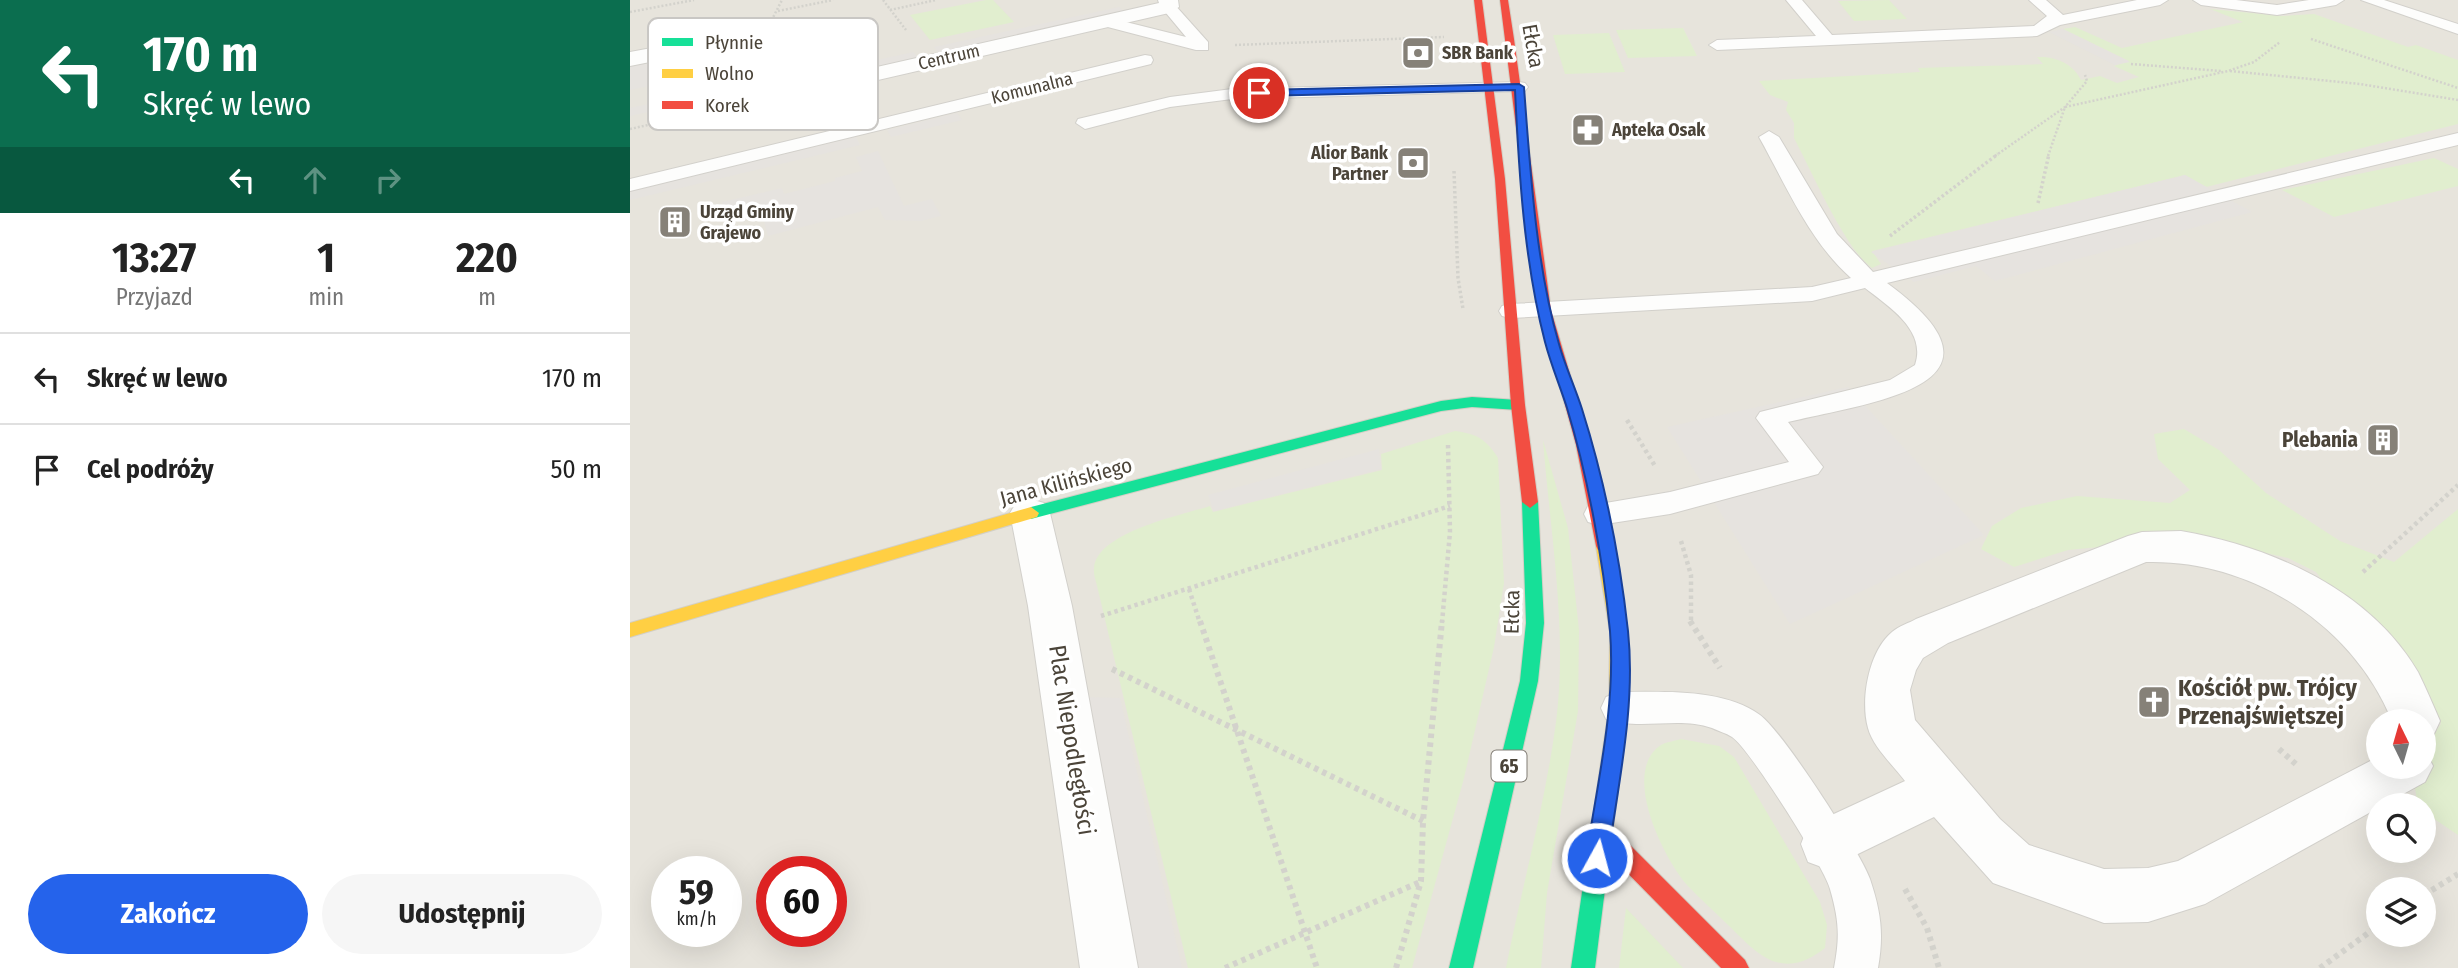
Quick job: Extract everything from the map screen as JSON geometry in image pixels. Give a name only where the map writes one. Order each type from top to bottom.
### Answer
[{"type":"main road","name":"Ełcka","points":[[1461,968],[1529,681],[1535,623],[1524,405],[1511,311],[1490,88],[1478,0]]},
{"type":"main road","name":"Ełcka","points":[[1504,0],[1519,87],[1525,178],[1545,310],[1552,343],[1575,410],[1599,514],[1619,632],[1619,708],[1583,968]]},
{"type":"main road","name":"Jana Kilińskiego","points":[[630,630],[1030,513],[1441,405],[1472,402],[1524,405]]},
{"type":"main road","points":[[1552,408],[1575,410]]},
{"type":"main road","points":[[1600,830],[1737,968]]},
{"type":"street","name":"Centrum","points":[[878,73],[1106,22],[1169,3]]},
{"type":"street","points":[[630,59],[648,56]]},
{"type":"street","name":"Plac Niepodległości","points":[[1030,513],[1050,606],[1109,968]]},
{"type":"street","points":[[2384,779],[2186,885],[2148,895],[2104,896],[2012,865],[1982,836],[1892,728],[1887,690],[1894,668],[1907,645],[1932,631],[2142,547],[2166,544],[2216,550],[2265,568],[2291,582],[2341,620],[2391,666],[2413,709]]},
{"type":"street","points":[[1827,844],[1942,788]]},
{"type":"lane","points":[[1794,0],[1828,40]]},
{"type":"lane","points":[[2037,0],[2055,15],[2055,21]]},
{"type":"lane","points":[[1717,45],[2015,33],[2042,29],[2055,21],[2160,0]]},
{"type":"lane","points":[[2201,0],[2277,10],[2336,0]]},
{"type":"lane","points":[[2369,0],[2458,29]]},
{"type":"lane","points":[[1169,3],[1202,46]]},
{"type":"lane","points":[[1106,22],[1202,46]]},
{"type":"lane","name":"Komunalna","points":[[878,125],[1145,60]]},
{"type":"lane","points":[[1085,123],[1170,102],[1231,94],[1519,87]]},
{"type":"lane","name":"Komunalna","points":[[630,185],[857,130]]},
{"type":"lane","points":[[1599,514],[1670,503],[1808,467],[1770,418],[1914,380],[1926,369],[1931,356],[1924,332],[1905,308],[1861,274],[1830,237],[1769,137]]},
{"type":"lane","points":[[1511,311],[1812,294],[1861,274],[2458,139]]},
{"type":"lane","points":[[1619,708],[1693,709],[1713,712],[1746,726],[1772,755],[1849,879],[1863,934],[1856,968]]},
{"type":"path","points":[[630,12],[694,0]]},
{"type":"path","points":[[774,18],[782,0]]},
{"type":"path","points":[[778,11],[833,0]]},
{"type":"path","points":[[890,10],[936,0]]},
{"type":"path","points":[[2300,36],[2458,88]]},
{"type":"path","points":[[1202,46],[1439,38]]},
{"type":"path","points":[[2065,107],[2228,71],[2254,62],[2276,48],[2282,40]]},
{"type":"path","points":[[2131,64],[2347,83],[2458,100]]},
{"type":"path","points":[[1861,274],[1861,251],[1902,230],[1955,184],[2065,107],[2087,81],[2085,75]]},
{"type":"path","points":[[2037,209],[2049,152],[2065,107]]},
{"type":"path","points":[[630,129],[648,125]]},
{"type":"path","points":[[1396,968],[1421,881],[1423,821],[1450,532],[1450,449],[1444,435]]},
{"type":"path","points":[[2291,582],[2357,578],[2458,485]]},
{"type":"path","points":[[1094,618],[1450,506]]},
{"type":"path","points":[[1189,589],[1317,968]]},
{"type":"path","points":[[1101,664],[1423,821]]},
{"type":"path","points":[[2436,888],[2458,874]]},
{"type":"path","points":[[1225,968],[1421,881]]},
{"type":"path","points":[[2320,968],[2366,935]]},
{"type":"shaded area","points":[[630,0],[2458,0],[2458,968],[630,968]]},
{"type":"shaded area","points":[[1119,7],[1127,14],[940,55],[934,47]]},
{"type":"shaded area","points":[[2063,29],[2130,62],[2115,65],[2049,32]]},
{"type":"shaded area","points":[[913,52],[920,59],[878,69],[878,60]]},
{"type":"shaded area","points":[[648,61],[648,86],[630,90],[630,65]]},
{"type":"shaded area","points":[[648,104],[648,112],[630,116],[630,108]]},
{"type":"shaded area","points":[[957,113],[962,120],[891,137],[887,130]]},
{"type":"shaded area","points":[[856,137],[860,145],[630,200],[630,190]]},
{"type":"shaded area","points":[[878,151],[904,206],[932,199],[941,216],[921,221],[885,220],[878,207],[768,236],[762,214],[727,223],[722,202],[782,188],[784,194],[835,181],[835,178],[862,171],[856,157]]},
{"type":"shaded area","points":[[2185,175],[2252,212],[1995,281],[1976,266],[1914,282],[1871,252]]},
{"type":"shaded area","points":[[1848,387],[1984,535],[1790,624],[1667,427]]},
{"type":"shaded area","points":[[1379,449],[1381,469],[1214,511],[1208,495]]},
{"type":"shaded area","points":[[1080,697],[1120,698],[1182,968],[1134,968]]},
{"type":"green space","points":[[993,0],[1014,22],[930,40],[910,15]]},
{"type":"green space","points":[[1889,0],[1907,19],[1854,21],[1838,1]]},
{"type":"green space","points":[[2210,9],[2283,16],[2314,14],[2408,47],[2416,45],[2458,60],[2458,124],[2206,187],[2185,175],[1872,251],[1881,264],[1872,268],[1851,244],[1819,188],[1794,138],[1794,123],[1786,110],[1788,102],[1770,95],[1759,81],[1920,72],[1918,68],[2043,64],[2037,57],[2043,57],[2068,65],[2081,80],[2100,76],[2117,83],[2139,77],[2114,66],[2129,61],[2063,29],[2075,27],[2122,48],[2243,22]]},
{"type":"green space","points":[[1683,28],[1697,56],[1628,58],[1616,30]]},
{"type":"green space","points":[[1609,33],[1625,72],[1565,74],[1553,35]]},
{"type":"green space","points":[[2434,158],[2458,169],[2458,186],[2334,217],[2282,190]]},
{"type":"green space","points":[[2184,429],[2219,450],[2266,493],[2340,541],[2394,562],[2458,509],[2458,835],[2436,820],[2436,793],[2416,793],[2413,779],[2436,779],[2436,731],[2441,724],[2436,716],[2436,709],[2432,709],[2404,664],[2352,619],[2316,572],[2288,558],[2239,547],[2110,546],[2068,550],[2014,567],[1981,549],[1992,526],[2021,508],[2077,496],[2170,503],[2190,490],[2158,459],[2154,434]]},
{"type":"green space","points":[[1455,431],[1480,438],[1498,458],[1504,583],[1494,647],[1464,778],[1412,968],[1188,968],[1095,576],[1094,568],[1099,555],[1109,544],[1125,535],[1180,514],[1210,506],[1213,512],[1382,470],[1381,454]]},
{"type":"green space","points":[[1543,440],[1568,528],[1579,630],[1578,711],[1547,893],[1541,968],[1506,968],[1546,784],[1559,687],[1557,581]]},
{"type":"green space","points":[[1681,739],[1719,746],[1734,757],[1820,902],[1827,925],[1825,948],[1815,955],[1793,963],[1781,963],[1758,953],[1692,890],[1667,856],[1650,815],[1645,794],[1645,775],[1649,758],[1661,745]]},
{"type":"green space","points":[[1626,908],[1683,968],[1619,968]]},
{"type":"traffic: fast","points":[[1031,513],[1441,406],[1472,402],[1518,405]]},
{"type":"traffic: fast","points":[[1461,968],[1529,681],[1535,623],[1530,502]]},
{"type":"traffic: fast","points":[[1583,968],[1598,858]]},
{"type":"traffic: slow","points":[[630,630],[1031,513]]},
{"type":"traffic: slow","points":[[1598,858],[1619,708],[1619,632],[1604,546]]},
{"type":"traffic: jam","points":[[1478,0],[1500,179],[1518,405],[1530,502]]},
{"type":"traffic: jam","points":[[1504,0],[1545,310],[1584,445],[1604,546]]},
{"type":"traffic: jam","points":[[1600,830],[1737,968]]},
{"type":"place","name":"SBR Bank","points":[[1418,53]]},
{"type":"place","name":"Apteka Osak","points":[[1588,130]]},
{"type":"place","name":"Alior Bank Partner","points":[[1413,163]]},
{"type":"place","name":"Urząd Gminy Grajewo","points":[[675,222]]},
{"type":"place","name":"Plebania","points":[[2383,440]]},
{"type":"place","name":"Kościół pw. Trójcy Przenajświętszej","points":[[2154,702]]},
{"type":"route","points":[[1259,93],[1519,87],[1525,178],[1545,310],[1552,343],[1575,410],[1599,514],[1608,554],[1619,632],[1619,708],[1597,858]]}]
